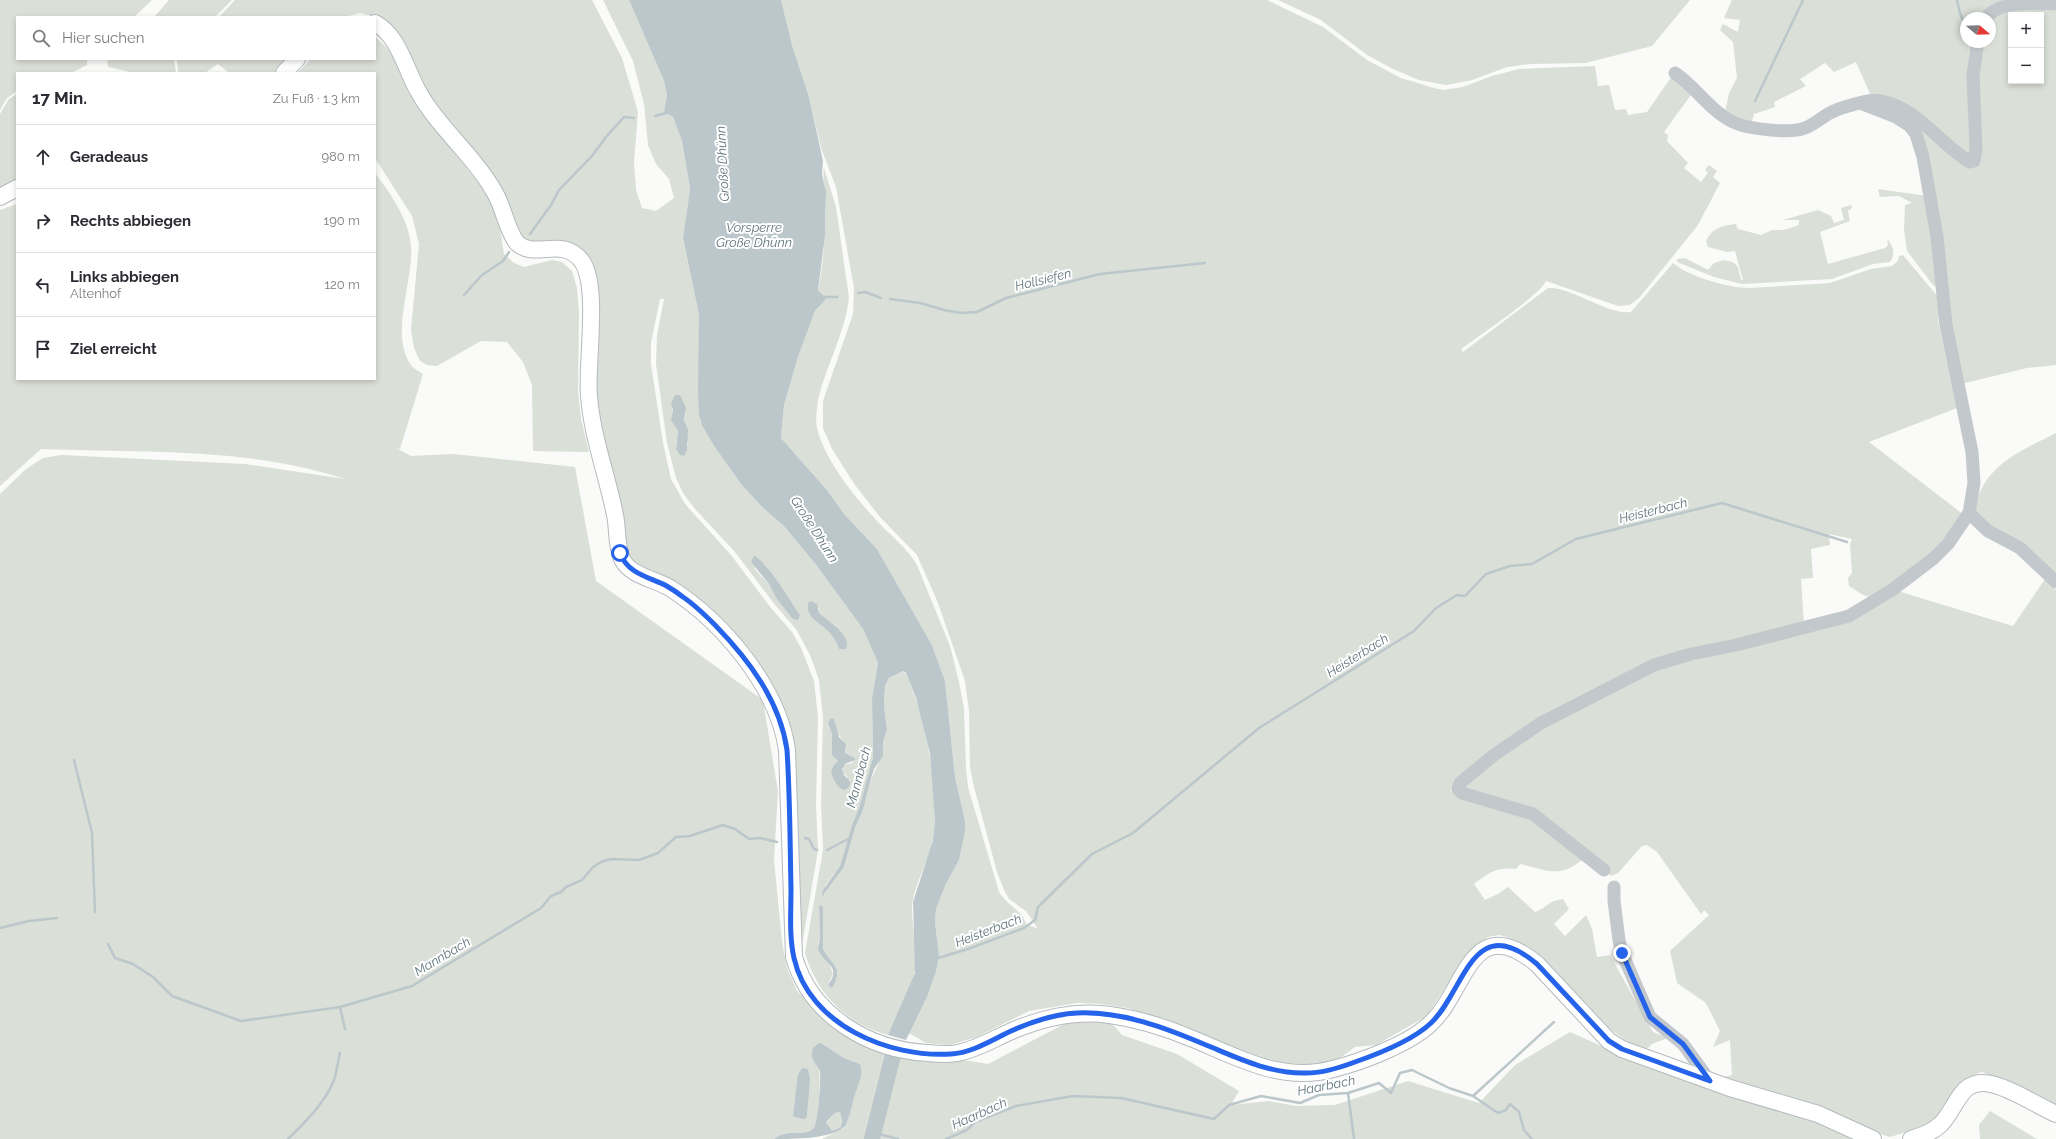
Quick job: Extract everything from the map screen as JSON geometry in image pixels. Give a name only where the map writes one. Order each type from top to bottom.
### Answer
[{"type":"main road","points":[[376,24],[392,38],[426,105],[492,187],[516,243],[530,250],[554,248],[565,249],[578,258],[586,268],[590,289],[588,376],[590,403],[615,514],[620,553],[624,562],[631,570],[666,586],[685,598],[706,616],[749,664],[774,704],[782,724],[787,750],[794,957],[798,972],[808,990],[838,1022],[868,1040],[888,1047],[921,1053],[950,1054],[975,1048],[1012,1030],[1041,1020],[1067,1014],[1100,1013],[1165,1029],[1261,1067],[1282,1072],[1311,1073],[1355,1062],[1389,1048],[1427,1027],[1438,1015],[1474,958],[1490,947],[1502,946],[1523,954],[1537,964],[1609,1041],[1622,1049],[1710,1081],[1818,1114],[1873,1139]]},
{"type":"main road","points":[[285,72],[296,60]]},
{"type":"main road","points":[[0,197],[16,189]]},
{"type":"main road","points":[[1911,1139],[1933,1130],[1941,1124],[1957,1099],[1969,1086],[1978,1083],[2002,1088],[2056,1114]]},
{"type":"street","points":[[1993,12],[1996,9],[2007,6],[2039,3],[2056,4]]},
{"type":"street","points":[[1675,73],[1691,84],[1705,100],[1728,119],[1736,124],[1749,126],[1799,130],[1817,122],[1838,108],[1867,101],[1881,101],[1909,112],[1962,157],[1970,162],[1974,161],[1976,149],[1973,75],[1977,48]]},
{"type":"street","points":[[1604,870],[1533,814],[1462,793],[1458,789],[1460,783],[1494,754],[1541,723],[1654,665],[1685,655],[1736,646],[1849,616],[1892,590],[1934,558],[1948,544],[1969,514],[1974,483],[1972,452],[1946,325],[1937,236],[1920,146],[1916,134],[1904,122],[1896,117],[1860,103]]},
{"type":"street","points":[[1969,514],[1988,531],[2020,548],[2056,582]]},
{"type":"street","points":[[1614,887],[1618,940],[1622,953],[1650,1017],[1683,1044],[1710,1081]]},
{"type":"shaded area","points":[[0,0],[152,0],[135,16],[16,16],[16,60],[87,60],[87,65],[73,72],[16,72],[16,92],[7,98],[0,110]]},
{"type":"shaded area","points":[[169,0],[232,0],[216,16],[155,16]]},
{"type":"shaded area","points":[[235,0],[592,0],[622,58],[638,112],[634,162],[636,190],[642,208],[656,211],[674,198],[669,179],[656,164],[648,145],[644,104],[633,61],[603,0],[629,0],[664,81],[667,95],[664,111],[673,117],[682,141],[690,189],[683,239],[699,315],[700,420],[714,446],[741,484],[763,508],[784,526],[817,566],[863,629],[878,663],[872,698],[873,757],[859,808],[852,825],[840,866],[825,886],[824,895],[844,867],[855,828],[863,810],[870,782],[883,753],[883,742],[887,730],[884,705],[885,686],[889,678],[903,671],[905,673],[910,682],[923,723],[928,743],[934,783],[935,821],[931,847],[916,888],[912,905],[916,947],[915,971],[908,995],[888,1035],[859,1023],[846,1015],[835,1005],[817,982],[805,953],[823,850],[821,804],[823,717],[819,680],[810,655],[796,629],[775,605],[735,552],[695,509],[683,493],[676,478],[667,443],[656,364],[657,335],[664,299],[660,299],[651,343],[651,364],[663,443],[671,479],[685,504],[731,555],[771,608],[792,632],[801,648],[814,681],[818,717],[816,805],[818,850],[802,945],[799,931],[793,780],[747,654],[630,562],[597,423],[591,267],[524,243],[377,17],[360,13],[348,16],[220,16]],"holes":[[[671,404],[686,413],[684,420],[688,446],[677,452],[676,445],[678,431],[673,420]],[[765,564],[784,593],[773,589],[754,568]],[[808,603],[819,608],[819,613],[834,624],[839,630],[841,634],[839,649],[830,632],[811,616]],[[828,723],[838,733],[843,741],[846,749],[845,753],[855,758],[852,763],[843,765],[842,772],[847,776],[843,790],[832,775],[832,769],[838,761],[832,754],[832,734]],[[819,907],[823,907],[823,949],[837,971],[836,981],[832,987],[828,985],[833,974],[829,962],[823,957],[818,944],[820,937]]]},
{"type":"shaded area","points":[[781,0],[1267,0],[1323,27],[1367,60],[1401,78],[1443,90],[1463,87],[1492,76],[1519,69],[1595,66],[1598,86],[1609,85],[1615,110],[1626,109],[1628,115],[1647,112],[1672,76],[1693,92],[1664,132],[1668,135],[1667,141],[1688,163],[1684,168],[1701,182],[1708,173],[1705,170],[1709,165],[1717,171],[1713,177],[1720,183],[1698,225],[1640,297],[1630,305],[1618,306],[1546,281],[1533,296],[1461,349],[1463,352],[1548,288],[1567,291],[1621,312],[1631,312],[1673,263],[1689,273],[1710,281],[1741,288],[1750,288],[1830,283],[1871,269],[1892,266],[1898,261],[1899,256],[1903,255],[1938,297],[1942,317],[1938,318],[1939,325],[1957,408],[1869,442],[1964,515],[1933,556],[1870,597],[1863,595],[1849,586],[1848,578],[1852,573],[1850,544],[1852,539],[1829,534],[1830,545],[1811,549],[1813,578],[1801,579],[1804,625],[1699,649],[1577,701],[1455,785],[1450,791],[1526,813],[1583,859],[1575,865],[1560,871],[1546,870],[1520,864],[1516,869],[1494,871],[1474,884],[1485,900],[1508,887],[1535,912],[1554,901],[1563,899],[1569,909],[1554,924],[1565,936],[1586,915],[1592,929],[1597,957],[1610,955],[1653,1032],[1668,1038],[1652,1044],[1646,1050],[1634,1046],[1611,1030],[1533,950],[1507,937],[1499,935],[1488,937],[1468,952],[1427,1016],[1376,1045],[1355,1047],[1340,1058],[1313,1065],[1284,1063],[1265,1058],[1128,1008],[1101,1004],[1077,1003],[1029,1011],[977,1037],[950,1045],[926,1043],[909,1033],[927,997],[936,972],[939,956],[935,922],[936,909],[945,886],[959,860],[965,832],[965,821],[955,777],[945,681],[932,645],[877,549],[845,515],[827,490],[781,438],[784,405],[798,357],[815,311],[825,300],[818,290],[825,233],[826,199],[823,176],[824,168],[836,207],[849,298],[840,337],[821,387],[818,400],[816,425],[826,453],[842,478],[869,513],[904,548],[917,565],[950,646],[964,709],[968,787],[999,892],[1006,901],[1022,915],[1026,924],[1038,929],[1026,911],[1009,899],[997,872],[970,767],[969,711],[965,681],[938,603],[917,555],[880,517],[855,485],[832,449],[823,428],[823,401],[853,314],[854,288],[836,187],[821,148],[809,97],[792,45]]},
{"type":"shaded area","points":[[1278,0],[1690,0],[1652,46],[1586,63],[1530,64],[1507,67],[1472,80],[1446,85],[1419,80],[1393,69],[1367,55],[1321,20]]},
{"type":"shaded area","points":[[1732,0],[2056,0],[2056,365],[2027,368],[1961,384],[1921,137],[1872,98],[1856,62],[1834,72],[1825,63],[1800,79],[1806,86],[1774,102],[1775,107],[1754,114],[1751,124],[1725,112],[1729,93],[1737,78],[1733,42],[1720,30],[1723,24],[1738,32],[1740,20],[1724,18]]},
{"type":"shaded area","points":[[376,37],[391,52],[408,91],[421,112],[485,191],[499,222],[504,254],[514,263],[524,267],[552,260],[562,262],[572,271],[577,288],[579,313],[578,391],[581,419],[589,452],[533,451],[532,385],[523,362],[507,342],[481,341],[437,366],[427,365],[420,361],[414,348],[411,330],[419,244],[412,216],[376,160],[376,72],[298,72],[310,60],[376,60]]},
{"type":"shaded area","points":[[107,60],[174,60],[176,72],[130,72],[108,67]]},
{"type":"shaded area","points":[[177,60],[290,60],[280,72],[228,72],[218,64],[206,72],[178,72]]},
{"type":"shaded area","points":[[16,95],[16,185],[0,193],[0,114],[9,99]]},
{"type":"shaded area","points":[[376,174],[398,207],[407,226],[411,246],[411,260],[402,323],[402,338],[405,352],[411,365],[423,374],[400,449],[396,448],[411,456],[453,454],[575,467],[596,581],[763,700],[778,792],[774,860],[782,942],[787,968],[797,991],[812,1005],[893,1055],[916,1060],[970,1061],[988,1064],[1072,1020],[1106,1017],[1122,1035],[1177,1054],[1239,1091],[1231,1105],[1268,1101],[1296,1106],[1335,1105],[1408,1081],[1479,1103],[1515,1065],[1570,1032],[1610,1050],[1789,1109],[1863,1139],[822,1139],[844,1128],[860,1064],[844,1058],[821,1043],[813,1060],[819,1070],[820,1076],[818,1109],[814,1128],[805,1132],[780,1135],[774,1139],[0,1139],[0,494],[26,469],[43,458],[61,455],[245,464],[345,479],[309,469],[271,461],[233,456],[41,449],[0,486],[0,210],[16,204],[16,380],[376,380]],"holes":[[[809,1071],[807,1116],[793,1115],[795,1098]]]},
{"type":"shaded area","points":[[1878,189],[1927,196],[1937,287],[1933,285],[1907,251],[1904,230],[1905,205],[1912,203],[1899,196],[1880,197]]},
{"type":"shaded area","points":[[1851,205],[1852,208],[1848,211],[1850,221],[1820,232],[1828,264],[1885,248],[1888,245],[1887,239],[1893,250],[1893,256],[1890,262],[1873,264],[1832,279],[1742,284],[1714,277],[1677,262],[1677,259],[1685,258],[1708,270],[1714,263],[1724,260],[1733,262],[1738,267],[1741,280],[1743,280],[1735,251],[1727,252],[1708,247],[1706,241],[1715,230],[1736,224],[1738,229],[1761,235],[1772,230],[1784,230],[1799,225],[1799,220],[1783,220],[1818,210],[1831,216],[1834,223],[1844,220],[1841,208]]},
{"type":"shaded area","points":[[2056,433],[2056,575],[1989,527],[1981,519],[1975,508],[1977,499],[1985,483],[2001,465],[2011,457]]},
{"type":"shaded area","points":[[2045,579],[2056,590],[2056,1105],[1982,1072],[1968,1077],[1961,1082],[1937,1119],[1929,1125],[1890,1137],[1877,1133],[1818,1105],[1724,1077],[1732,1075],[1730,1040],[1713,1047],[1720,1031],[1706,1003],[1677,983],[1670,951],[1709,915],[1704,910],[1701,914],[1657,852],[1647,845],[1642,846],[1618,873],[1611,876],[1596,861],[1563,836],[1525,817],[1468,793],[1463,783],[1495,756],[1646,672],[1817,627],[1894,590],[2013,626]]},
{"type":"shaded area","points":[[1990,1111],[2037,1139],[1980,1139],[1979,1125]]},
{"type":"shaded area","points":[[840,1112],[842,1115],[841,1127],[832,1131],[826,1123],[835,1113]]},
{"type":"water","name":"Vorsperre Große Dhünn","points":[[629,0],[781,0],[792,45],[809,97],[823,161],[822,174],[826,192],[825,236],[818,290],[826,299],[815,311],[798,357],[784,405],[781,438],[827,490],[845,515],[877,549],[932,645],[945,681],[955,777],[965,821],[965,832],[959,860],[945,886],[936,909],[935,922],[939,956],[936,972],[927,997],[906,1040],[888,1035],[915,973],[913,902],[933,840],[935,820],[930,753],[916,698],[906,673],[903,671],[889,678],[885,686],[884,705],[887,730],[883,742],[883,756],[874,769],[863,810],[855,828],[844,867],[822,897],[823,890],[840,866],[852,825],[859,808],[873,757],[872,698],[878,663],[863,629],[817,566],[784,526],[763,508],[741,484],[714,446],[702,425],[699,415],[698,392],[699,315],[683,238],[690,189],[682,141],[673,117],[664,111],[667,95],[664,81]]},
{"type":"water","points":[[675,395],[680,395],[686,408],[684,420],[688,430],[687,450],[684,456],[680,455],[676,449],[678,431],[671,420],[673,410],[671,404]]},
{"type":"water","points":[[754,556],[766,566],[778,582],[800,615],[798,620],[793,619],[777,599],[769,584],[751,562]]},
{"type":"water","points":[[811,601],[817,604],[819,613],[843,634],[847,644],[846,649],[839,649],[831,634],[813,619],[808,608],[808,603]]},
{"type":"water","points":[[831,718],[834,719],[839,737],[846,744],[845,753],[855,758],[855,760],[845,764],[842,769],[844,775],[850,782],[849,787],[845,790],[837,785],[831,772],[832,768],[838,761],[832,755],[832,734],[828,723]]},
{"type":"water","points":[[821,905],[823,907],[823,949],[837,971],[836,981],[832,988],[828,985],[832,979],[833,969],[820,954],[818,949],[820,937],[819,907]]},
{"type":"water","points":[[819,1043],[844,1058],[860,1064],[860,1079],[847,1122],[840,1130],[832,1134],[801,1138],[774,1139],[780,1135],[810,1131],[814,1128],[820,1092],[820,1072],[812,1053],[813,1048]],"holes":[[[840,1112],[842,1120],[841,1127],[832,1131],[826,1122],[835,1113]]]},
{"type":"water","points":[[802,1068],[808,1069],[810,1078],[807,1116],[805,1119],[794,1117],[793,1115],[798,1075]]},
{"type":"waterway","points":[[1755,101],[1803,0]]},
{"type":"waterway","points":[[1957,0],[1960,13]]},
{"type":"waterway","points":[[655,116],[670,112]]},
{"type":"waterway","points":[[530,234],[551,205],[559,190],[592,156],[606,137],[624,117],[634,118]]},
{"type":"waterway","points":[[464,295],[482,275],[503,261],[509,252]]},
{"type":"waterway","name":"Hollsiefen","points":[[890,299],[920,303],[961,313],[977,312],[1006,298],[1100,274],[1205,263]]},
{"type":"waterway","name":"Hollsiefen","points":[[858,293],[865,292],[881,298]]},
{"type":"waterway","name":"Hollsiefen","points":[[822,297],[837,297]]},
{"type":"waterway","name":"Heisterbach","points":[[935,959],[968,949],[1024,928],[1035,920],[1038,907],[1092,854],[1133,833],[1259,728],[1414,631],[1436,608],[1457,595],[1465,596],[1486,574],[1510,566],[1532,564],[1576,539],[1722,503],[1847,542]]},
{"type":"waterway","points":[[74,760],[92,833],[95,912]]},
{"type":"waterway","name":"Mannbach","points":[[108,944],[115,958],[133,964],[153,977],[172,996],[241,1021],[340,1007],[412,986],[541,908],[551,896],[582,880],[593,867],[603,861],[612,859],[639,860],[658,853],[676,837],[690,836],[723,825],[735,829],[749,839],[760,838],[777,842]]},
{"type":"waterway","name":"Mannbach","points":[[805,838],[809,839],[814,849],[817,850]]},
{"type":"waterway","name":"Mannbach","points":[[827,850],[850,838]]},
{"type":"waterway","name":"Mannbach","points":[[0,928],[29,921],[57,918]]},
{"type":"waterway","points":[[340,1007],[345,1029]]},
{"type":"waterway","points":[[1473,1096],[1554,1022]]},
{"type":"waterway","points":[[288,1139],[314,1112],[325,1097],[334,1080],[340,1053]]},
{"type":"waterway","name":"Große Dhünn","points":[[872,1139],[893,1055]]},
{"type":"waterway","name":"Haarbach","points":[[946,1139],[967,1130],[975,1122],[1016,1106],[1073,1096],[1121,1098],[1214,1119],[1229,1105],[1261,1096],[1300,1103],[1319,1095],[1348,1093],[1379,1083],[1391,1093],[1400,1073],[1412,1070],[1449,1088],[1473,1096],[1498,1113],[1506,1110],[1510,1104],[1519,1112],[1524,1130],[1532,1139]]},
{"type":"waterway","points":[[1348,1093],[1354,1139]]},
{"type":"waterway","name":"Haarbach","points":[[875,1133],[898,1139]]},
{"type":"route","points":[[620,553],[624,562],[631,570],[666,586],[685,598],[706,616],[749,664],[774,704],[782,724],[787,750],[792,941],[798,972],[814,998],[838,1022],[858,1035],[878,1044],[895,1049],[921,1053],[950,1054],[975,1048],[1012,1030],[1041,1020],[1067,1014],[1100,1013],[1146,1023],[1175,1032],[1230,1056],[1261,1067],[1292,1073],[1321,1072],[1373,1055],[1401,1042],[1427,1027],[1444,1007],[1468,965],[1474,958],[1479,953],[1490,947],[1502,946],[1523,954],[1537,964],[1549,975],[1609,1041],[1622,1049],[1710,1081],[1683,1044],[1654,1022],[1650,1017],[1622,953]]}]
